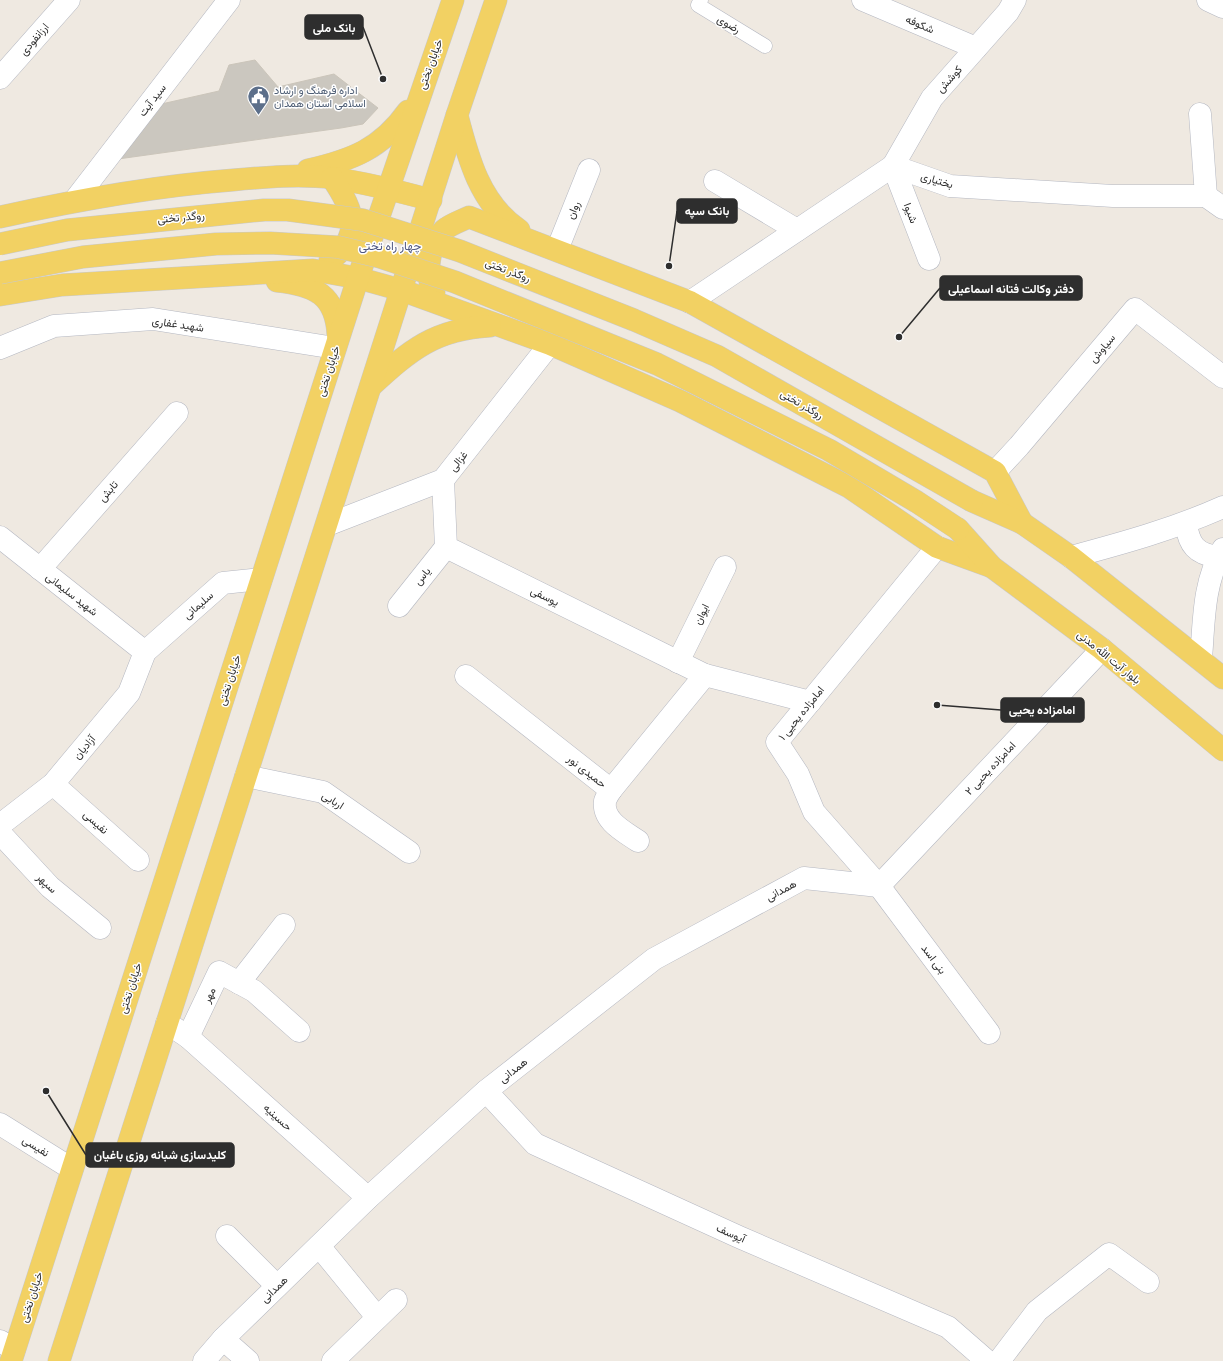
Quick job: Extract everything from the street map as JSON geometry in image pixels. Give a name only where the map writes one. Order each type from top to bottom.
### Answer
[{"type":"main road","name":"خیابان تختی","points":[[8,1351],[72,1169],[387,188],[453,0]]},
{"type":"main road","points":[[59,1361],[457,115],[496,0]]},
{"type":"main road","points":[[283,176],[333,165],[366,152],[390,133],[419,96]]},
{"type":"main road","points":[[457,115],[468,156],[486,196],[498,212],[514,227],[535,241]]},
{"type":"main road","points":[[0,217],[75,200],[192,183],[283,176],[332,178],[387,188],[431,200]]},
{"type":"main road","points":[[313,270],[337,254],[350,236],[351,212],[348,204],[332,178]]},
{"type":"main road","name":"روگذر تختی","points":[[0,244],[67,230],[264,210],[288,210],[362,220],[416,236],[495,264],[634,320],[716,356],[972,501],[1022,523]]},
{"type":"main road","points":[[442,306],[432,290],[429,274],[430,256],[436,239],[452,225],[469,217],[535,241],[690,302],[995,472],[1022,523],[1071,556],[1223,678]]},
{"type":"main road","points":[[0,273],[83,257],[216,244],[270,243],[338,247],[380,257],[455,282],[657,364],[829,450],[917,502],[958,529],[992,567]]},
{"type":"main road","points":[[0,295],[62,284],[313,270],[358,278],[402,290],[442,306],[550,344],[680,401],[849,487],[937,547],[992,567]]},
{"type":"main road","points":[[214,275],[286,282],[315,289],[324,296],[334,311],[337,320],[337,343]]},
{"type":"main road","points":[[370,387],[397,363],[442,334],[466,328],[497,326]]},
{"type":"main road","name":"بلوار آیت الله مدنی","points":[[992,567],[1102,649],[1223,750]]},
{"type":"street","name":"ارزانفودی","points":[[0,78],[69,0]]},
{"type":"street","name":"سید آیت","points":[[75,200],[229,0]]},
{"type":"street","name":"شکوفه","points":[[863,0],[976,48]]},
{"type":"street","name":"کوشش","points":[[893,166],[932,98],[1008,12],[1015,0]]},
{"type":"street","points":[[1208,0],[1223,7]]},
{"type":"street","points":[[1200,114],[1214,202]]},
{"type":"street","points":[[690,302],[893,166]]},
{"type":"street","name":"بختیاری","points":[[893,166],[950,186],[1214,202]]},
{"type":"street","name":"شیوا","points":[[893,166],[928,259]]},
{"type":"street","name":"روان","points":[[557,250],[589,170]]},
{"type":"street","points":[[716,181],[797,230]]},
{"type":"street","name":"سیاوش","points":[[995,472],[1019,446],[1135,309],[1223,377]]},
{"type":"street","name":"شهید غفاری","points":[[0,348],[54,326],[152,319],[337,343]]},
{"type":"street","name":"غزالی","points":[[327,525],[444,480],[550,344]]},
{"type":"street","name":"تابش","points":[[40,569],[176,413]]},
{"type":"street","points":[[444,480],[446,547]]},
{"type":"street","points":[[1071,556],[1141,538],[1186,524],[1223,508]]},
{"type":"street","points":[[1186,524],[1188,538],[1196,549],[1206,555],[1221,553],[1206,597],[1201,660]]},
{"type":"street","name":"شهید سلیمانی","points":[[0,537],[145,652]]},
{"type":"street","name":"یاس","points":[[398,606],[446,547]]},
{"type":"street","name":"یوسفی","points":[[446,547],[705,675],[810,702]]},
{"type":"street","name":"امامزاده یحیی ۱","points":[[878,886],[814,812],[798,774],[777,742],[937,547]]},
{"type":"street","name":"ایوان","points":[[678,662],[724,567]]},
{"type":"street","name":"سلیمانی","points":[[145,652],[223,583],[261,580]]},
{"type":"street","name":"امامزاده یحیی ۲","points":[[878,886],[1102,649]]},
{"type":"street","name":"آزادیان","points":[[0,825],[53,784],[129,693],[145,652]]},
{"type":"street","name":"حمیدی نور","points":[[466,676],[611,790],[705,675]]},
{"type":"street","name":"اربابی","points":[[246,776],[323,792],[409,852]]},
{"type":"street","name":"نفیسی","points":[[53,784],[138,860]]},
{"type":"street","points":[[611,790],[605,801],[606,813],[614,824],[638,841]]},
{"type":"street","name":"سپهر","points":[[0,833],[50,887],[100,928]]},
{"type":"street","name":"همدانی","points":[[204,1361],[222,1339],[368,1198],[486,1091],[654,959],[804,878],[878,886]]},
{"type":"street","name":"بنی اسد","points":[[878,886],[989,1033]]},
{"type":"street","points":[[239,983],[284,925]]},
{"type":"street","name":"مهر","points":[[188,1037],[219,972],[254,991],[299,1031]]},
{"type":"street","name":"حسینیه","points":[[167,1023],[188,1037],[368,1198]]},
{"type":"street","name":"آیوسف","points":[[486,1091],[535,1144],[739,1237],[948,1327],[986,1361]]},
{"type":"street","name":"نفیسی","points":[[0,1124],[72,1169]]},
{"type":"street","points":[[227,1236],[277,1286]]},
{"type":"street","points":[[319,1246],[377,1318]]},
{"type":"street","points":[[999,1361],[1036,1311],[1109,1254],[1148,1282]]},
{"type":"street","points":[[333,1361],[396,1300]]},
{"type":"street","points":[[222,1339],[248,1361]]},
{"type":"lane","name":"رضوی","points":[[701,0],[698,5],[765,46]]},
{"type":"building","name":"اداره فرهنگ و ارشاد اسلامی استان همدان","points":[[255,60],[278,87],[334,74],[378,108],[363,124],[118,159],[157,105],[219,91],[229,65]]},
{"type":"place","name":"بانک ملی","points":[[383,79]]},
{"type":"place","name":"اداره فرهنگ و ارشاد اسلامی استان همدان","points":[[259,116]]},
{"type":"place","name":"بانک سپه","points":[[669,266]]},
{"type":"place","name":"دفتر وکالت فتانه اسماعیلی","points":[[899,337]]},
{"type":"place","name":"امامزاده یحیی","points":[[937,705]]},
{"type":"place","name":"کلیدسازی شبانه روزی باغیان","points":[[46,1091]]},
{"type":"district","name":"چهار راه تختی","points":[[390,246]]}]
